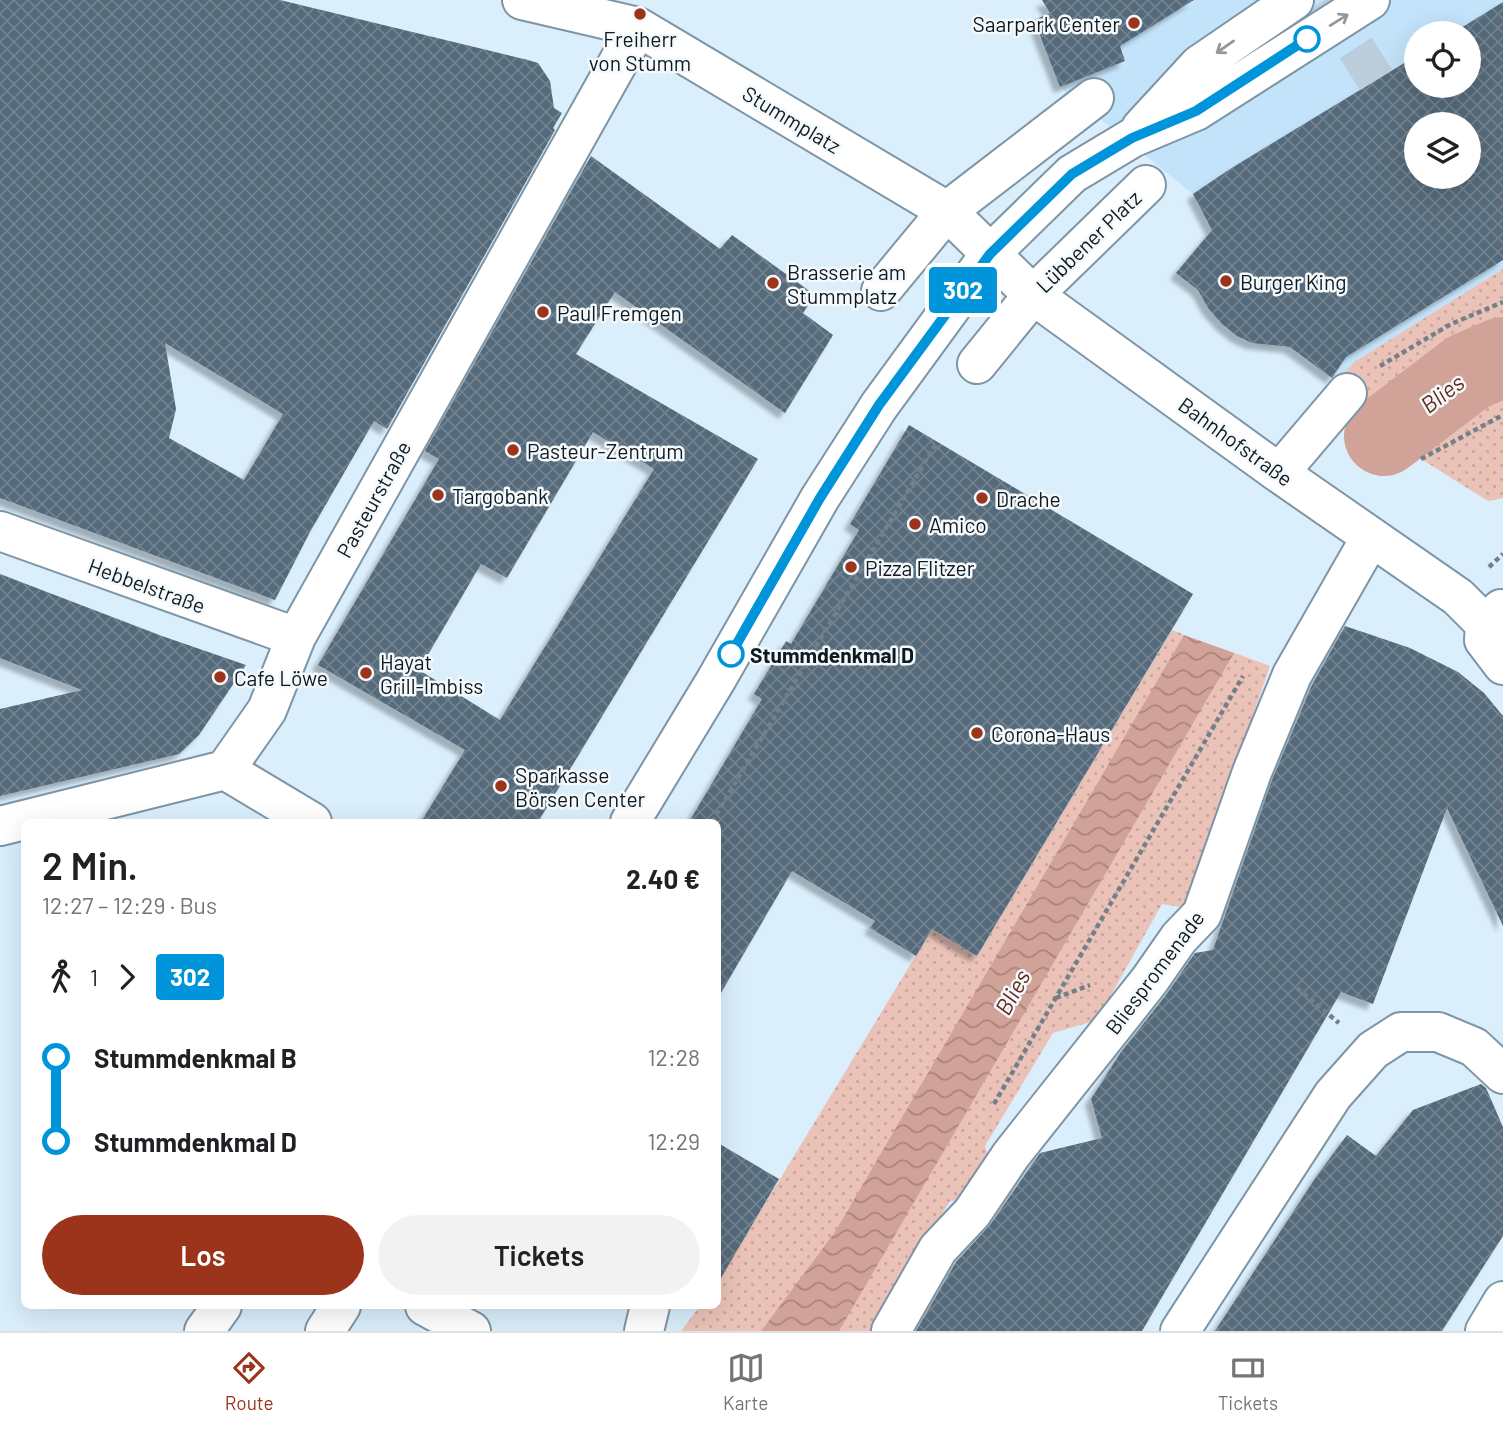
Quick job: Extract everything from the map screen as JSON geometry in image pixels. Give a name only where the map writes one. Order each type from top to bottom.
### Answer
[{"type":"street","name":"Stummplatz","points":[[522,0],[638,27],[947,211],[990,254]]},
{"type":"street","points":[[1132,138],[1199,65],[1294,0]]},
{"type":"street","points":[[632,819],[716,680],[820,498],[879,405],[990,254],[1072,174],[1132,138],[1196,111],[1370,0]]},
{"type":"street","name":"Pasteurstraße","points":[[225,770],[267,710],[296,637],[638,27]]},
{"type":"street","points":[[881,291],[947,211],[1094,98]]},
{"type":"street","name":"Lübbener Platz","points":[[977,364],[1032,295],[1146,185]]},
{"type":"street","name":"Bahnhofstraße","points":[[990,254],[1032,295],[1279,473],[1458,597],[1494,616],[1484,640],[1503,665]]},
{"type":"street","points":[[1279,473],[1348,393]]},
{"type":"street","name":"Hebbelstraße","points":[[0,531],[222,613],[296,637]]},
{"type":"street","name":"Bliespromenade","points":[[891,1331],[938,1249],[972,1213],[1011,1156],[1149,981],[1179,938],[1202,914],[1252,772],[1292,675],[1371,537]]},
{"type":"street","points":[[28,819],[225,770],[307,819]]},
{"type":"street","points":[[0,826],[21,821]]},
{"type":"street","points":[[1180,1331],[1333,1094],[1373,1050],[1401,1032],[1438,1032],[1474,1047],[1503,1074]]},
{"type":"street","points":[[1485,1331],[1503,1301]]},
{"type":"street","points":[[204,1331],[220,1309]]},
{"type":"street","points":[[325,1331],[339,1309]]},
{"type":"street","points":[[644,1331],[649,1309]]},
{"type":"path","points":[[1381,365],[1451,324],[1503,302]]},
{"type":"path","points":[[1421,458],[1503,415]]},
{"type":"path","points":[[714,819],[936,442]]},
{"type":"path","points":[[993,1105],[1245,671]]},
{"type":"path","points":[[1297,988],[1373,1050]]},
{"type":"shaded area","points":[[1042,0],[1503,0],[1503,269],[1354,362],[1324,398],[1332,378],[1288,345],[1265,346],[1252,343],[1198,290],[1176,273],[1212,230],[1193,194],[1060,87],[1034,20],[1050,13]]},
{"type":"shaded area","points":[[1503,269],[1503,498],[1488,501],[1324,398],[1354,362]]},
{"type":"shaded area","points":[[1172,630],[1270,666],[1186,908],[1162,904],[1097,1020],[1053,1033],[985,1146],[990,1164],[965,1200],[950,1201],[873,1331],[681,1331],[698,1309],[721,1309],[721,1276],[932,929],[977,956]]},
{"type":"water","points":[[1184,635],[1234,653],[839,1331],[761,1331],[835,1232]]},
{"type":"pier","points":[[1183,632],[1236,650],[1238,654],[1181,634]]},
{"type":"building","points":[[0,0],[280,0],[538,63],[550,81],[554,108],[562,113],[553,128],[555,130],[387,429],[374,421],[310,532],[275,600],[0,498]],"holes":[[[165,343],[283,414],[244,480],[169,438],[176,409]]]},
{"type":"building","points":[[1042,0],[1194,0],[1120,46],[1125,61],[1060,87],[1034,20],[1050,13]]},
{"type":"building","points":[[1503,2],[1503,260],[1346,357],[1332,378],[1290,347],[1252,343],[1237,336],[1208,308],[1198,290],[1176,273],[1212,230],[1193,194],[1404,63],[1404,98],[1481,98],[1481,21],[1472,21]]},
{"type":"building","points":[[591,156],[720,249],[732,235],[815,295],[803,313],[833,335],[785,413],[615,292],[576,354],[758,459],[540,819],[423,819],[465,750],[318,665],[439,459],[425,451]],"holes":[[[593,432],[654,469],[500,720],[419,670],[481,564],[507,578]]]},
{"type":"building","name":"Corona-Haus","points":[[909,425],[1193,594],[977,956],[932,929],[916,956],[870,928],[875,921],[792,871],[721,993],[721,819],[691,819],[762,699],[754,694],[786,641],[791,644],[859,530],[850,524]]},
{"type":"building","points":[[0,574],[246,665],[199,735],[179,754],[0,796],[0,709],[82,690],[0,658]]},
{"type":"building","points":[[1345,626],[1410,648],[1458,672],[1484,693],[1503,716],[1503,926],[1447,808],[1373,1004],[1341,992],[1142,1331],[916,1331],[956,1262],[990,1225],[1040,1153],[1102,1138],[1091,1099],[1121,1052],[1195,953],[1213,950],[1272,780],[1312,685]]},
{"type":"building","points":[[1481,1084],[1486,1088],[1503,1127],[1503,1236],[1442,1331],[1215,1331],[1316,1177],[1347,1135],[1376,1156],[1413,1110]]},
{"type":"building","points":[[721,1145],[779,1179],[721,1278]]},
{"type":"waterway","name":"Blies","points":[[1384,436],[1468,372],[1503,357]]},
{"type":"tunnel","points":[[1325,0],[1376,80]]},
{"type":"bus line","name":"302","points":[[731,654],[820,498],[879,405],[990,254],[1072,174],[1132,138],[1196,111],[1307,39]]},
{"type":"place","name":"Freiherr von Stumm","points":[[640,14]]},
{"type":"place","name":"Saarpark Center","points":[[1134,23]]},
{"type":"place","name":"Burger King","points":[[1226,281]]},
{"type":"place","name":"Brasserie am Stummplatz","points":[[773,283]]},
{"type":"place","name":"Paul Fremgen","points":[[543,312]]},
{"type":"place","name":"Pasteur-Zentrum","points":[[513,450]]},
{"type":"place","name":"Targobank","points":[[438,495]]},
{"type":"place","name":"Drache","points":[[982,498]]},
{"type":"place","name":"Amico","points":[[915,524]]},
{"type":"place","name":"Pizza Flitzer","points":[[851,567]]},
{"type":"place","name":"Stummdenkmal D","points":[[731,654]]},
{"type":"place","name":"Hayat Grill-Imbiss","points":[[366,673]]},
{"type":"place","name":"Cafe Löwe","points":[[220,677]]},
{"type":"place","name":"Corona-Haus","points":[[977,733]]},
{"type":"place","name":"Sparkasse Börsen Center","points":[[501,786]]}]
